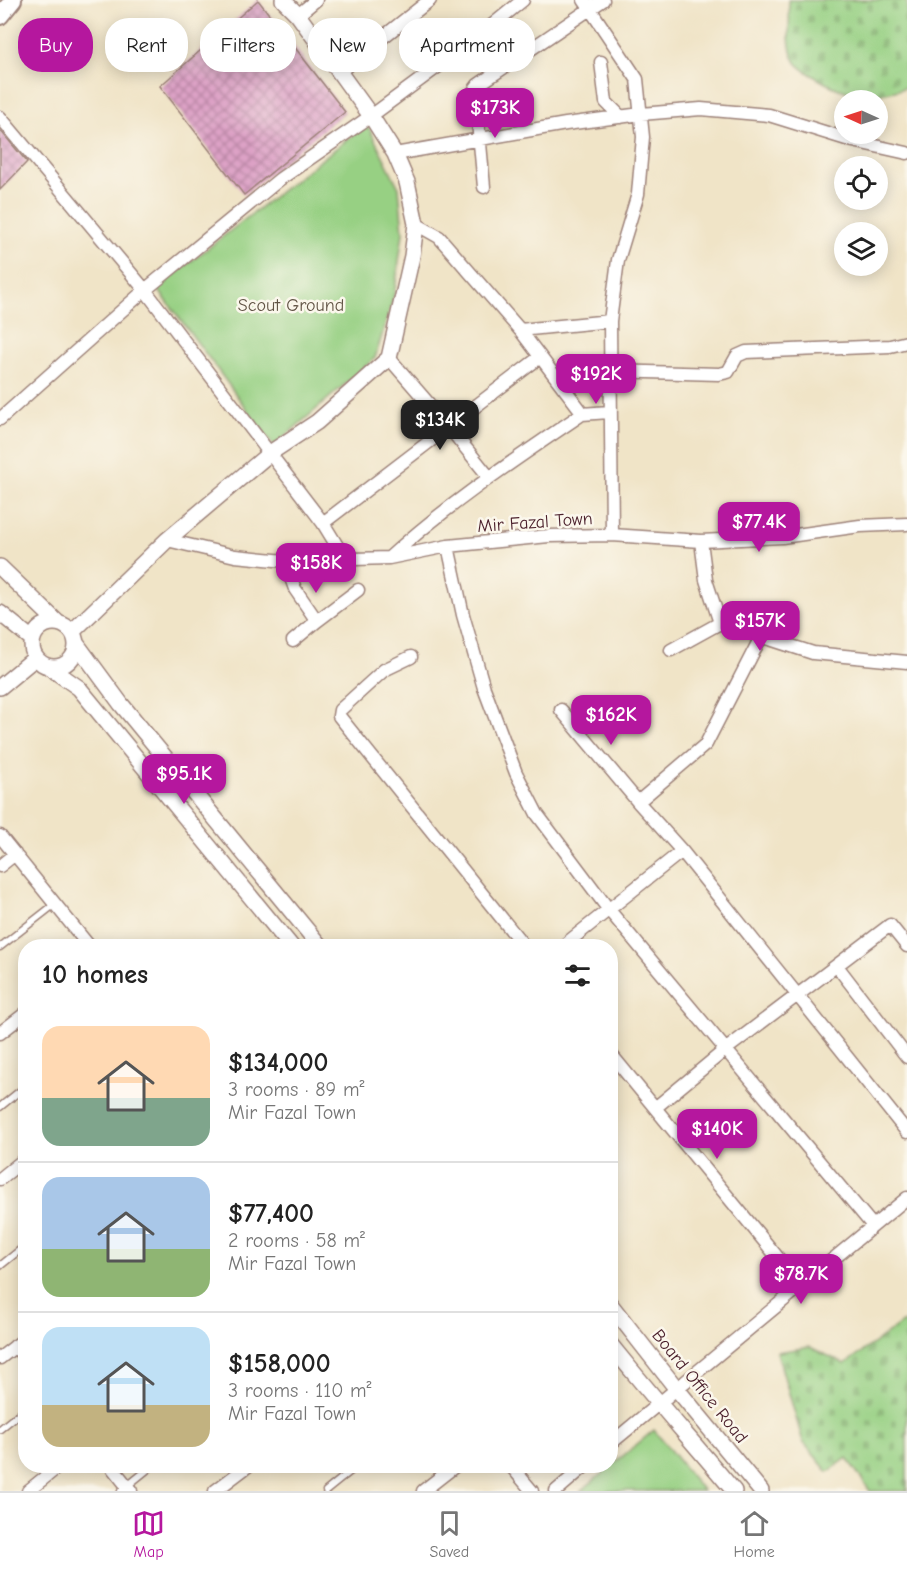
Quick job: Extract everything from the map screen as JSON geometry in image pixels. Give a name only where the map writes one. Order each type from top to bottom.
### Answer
[{"type":"main road","points":[[0,16],[13,0]]},
{"type":"street","points":[[284,0],[308,29]]},
{"type":"street","points":[[298,15],[316,0]]},
{"type":"street","points":[[387,34],[430,0]]},
{"type":"street","points":[[0,419],[145,290],[280,180],[474,40],[523,0]]},
{"type":"street","points":[[484,187],[475,89],[587,5],[603,0]]},
{"type":"street","points":[[587,5],[637,79],[643,137],[638,194],[618,260],[610,321],[609,412],[612,535]]},
{"type":"street","points":[[602,62],[606,102],[621,117]]},
{"type":"street","points":[[74,637],[167,540],[270,453],[317,422],[389,358],[402,305],[416,224],[407,182],[395,154],[339,72]]},
{"type":"street","points":[[395,154],[641,114],[701,109],[769,114],[853,141],[907,153]]},
{"type":"street","points":[[0,117],[145,290],[323,523],[345,559]]},
{"type":"street","points":[[416,224],[439,237],[520,330],[582,410],[582,414]]},
{"type":"street","points":[[520,330],[610,321]]},
{"type":"street","points":[[611,371],[719,374],[728,372],[737,356],[746,352],[890,346],[907,342]]},
{"type":"street","points":[[323,523],[540,357]]},
{"type":"street","points":[[389,358],[489,477]]},
{"type":"street","points":[[389,558],[423,527],[489,477],[582,414],[609,412]]},
{"type":"street","name":"Mir Fazal Town","points":[[167,540],[235,556],[285,561],[389,558],[448,546],[549,536],[612,535],[701,541],[782,537],[860,526],[907,524]]},
{"type":"street","points":[[701,541],[706,579],[720,623]]},
{"type":"street","points":[[448,546],[463,615],[484,688],[516,773],[537,814],[609,910],[873,1226]]},
{"type":"street","points":[[285,561],[295,589],[317,621]]},
{"type":"street","points":[[0,567],[74,637],[121,704],[314,939]]},
{"type":"street","points":[[293,641],[358,590]]},
{"type":"street","points":[[0,613],[32,639]]},
{"type":"street","points":[[57,623],[41,626],[32,639],[35,658],[79,688],[285,939]]},
{"type":"street","points":[[671,650],[720,623],[813,654],[907,662]]},
{"type":"street","points":[[49,667],[63,666],[69,662],[76,650],[74,637]]},
{"type":"street","points":[[638,802],[706,744],[761,637]]},
{"type":"street","points":[[411,657],[384,670],[340,710],[339,716],[518,939]]},
{"type":"street","points":[[0,687],[35,658]]},
{"type":"street","points":[[561,710],[682,851],[907,1132]]},
{"type":"street","points":[[0,836],[83,939]]},
{"type":"street","points":[[572,939],[682,851]]},
{"type":"street","points":[[0,866],[15,854]]},
{"type":"street","points":[[655,1108],[725,1050],[890,925],[907,946]]},
{"type":"street","points":[[837,966],[907,1057]]},
{"type":"street","points":[[0,1033],[18,1019]]},
{"type":"street","points":[[618,1063],[801,1286]]},
{"type":"street","points":[[0,1179],[18,1164]]},
{"type":"street","points":[[618,1437],[907,1198]]},
{"type":"street","name":"Board Office Road","points":[[618,1314],[760,1491]]},
{"type":"street","points":[[0,1358],[18,1344]]},
{"type":"street","points":[[15,1346],[18,1350]]},
{"type":"street","points":[[618,1354],[734,1491]]},
{"type":"street","points":[[28,1491],[50,1473]]},
{"type":"street","points":[[116,1473],[127,1489]]},
{"type":"street","points":[[215,1491],[239,1473]]},
{"type":"street","points":[[423,1491],[446,1473]]},
{"type":"street","points":[[517,1473],[532,1491]]},
{"type":"street","points":[[556,1491],[577,1473]]},
{"type":"lane","points":[[0,947],[55,904]]},
{"type":"lane","points":[[0,1107],[18,1092]]},
{"type":"lane","points":[[0,1266],[18,1251]]},
{"type":"lane","points":[[0,1430],[18,1415]]},
{"type":"lane","points":[[127,1489],[144,1473]]},
{"type":"lane","points":[[326,1491],[348,1473]]},
{"type":"green space","points":[[788,0],[907,0],[907,87],[888,93],[888,90],[842,90],[803,69],[795,62],[791,52]]},
{"type":"green space","name":"Scout Ground","points":[[367,124],[399,188],[403,233],[394,296],[375,358],[274,446],[157,288]]},
{"type":"green space","points":[[907,1322],[907,1491],[870,1491],[847,1458],[828,1472],[803,1442],[777,1352],[810,1347],[845,1364],[902,1323]]},
{"type":"green space","points":[[654,1430],[703,1491],[581,1491],[603,1473],[618,1473],[618,1460]]},
{"type":"building","points":[[258,0],[272,18],[237,18]]},
{"type":"building","points":[[296,49],[308,64],[308,72],[314,72],[345,112],[244,195],[160,86],[176,72],[188,72],[188,61],[200,51],[200,72],[296,72]]},
{"type":"building","points":[[0,130],[27,162],[0,190]]}]
